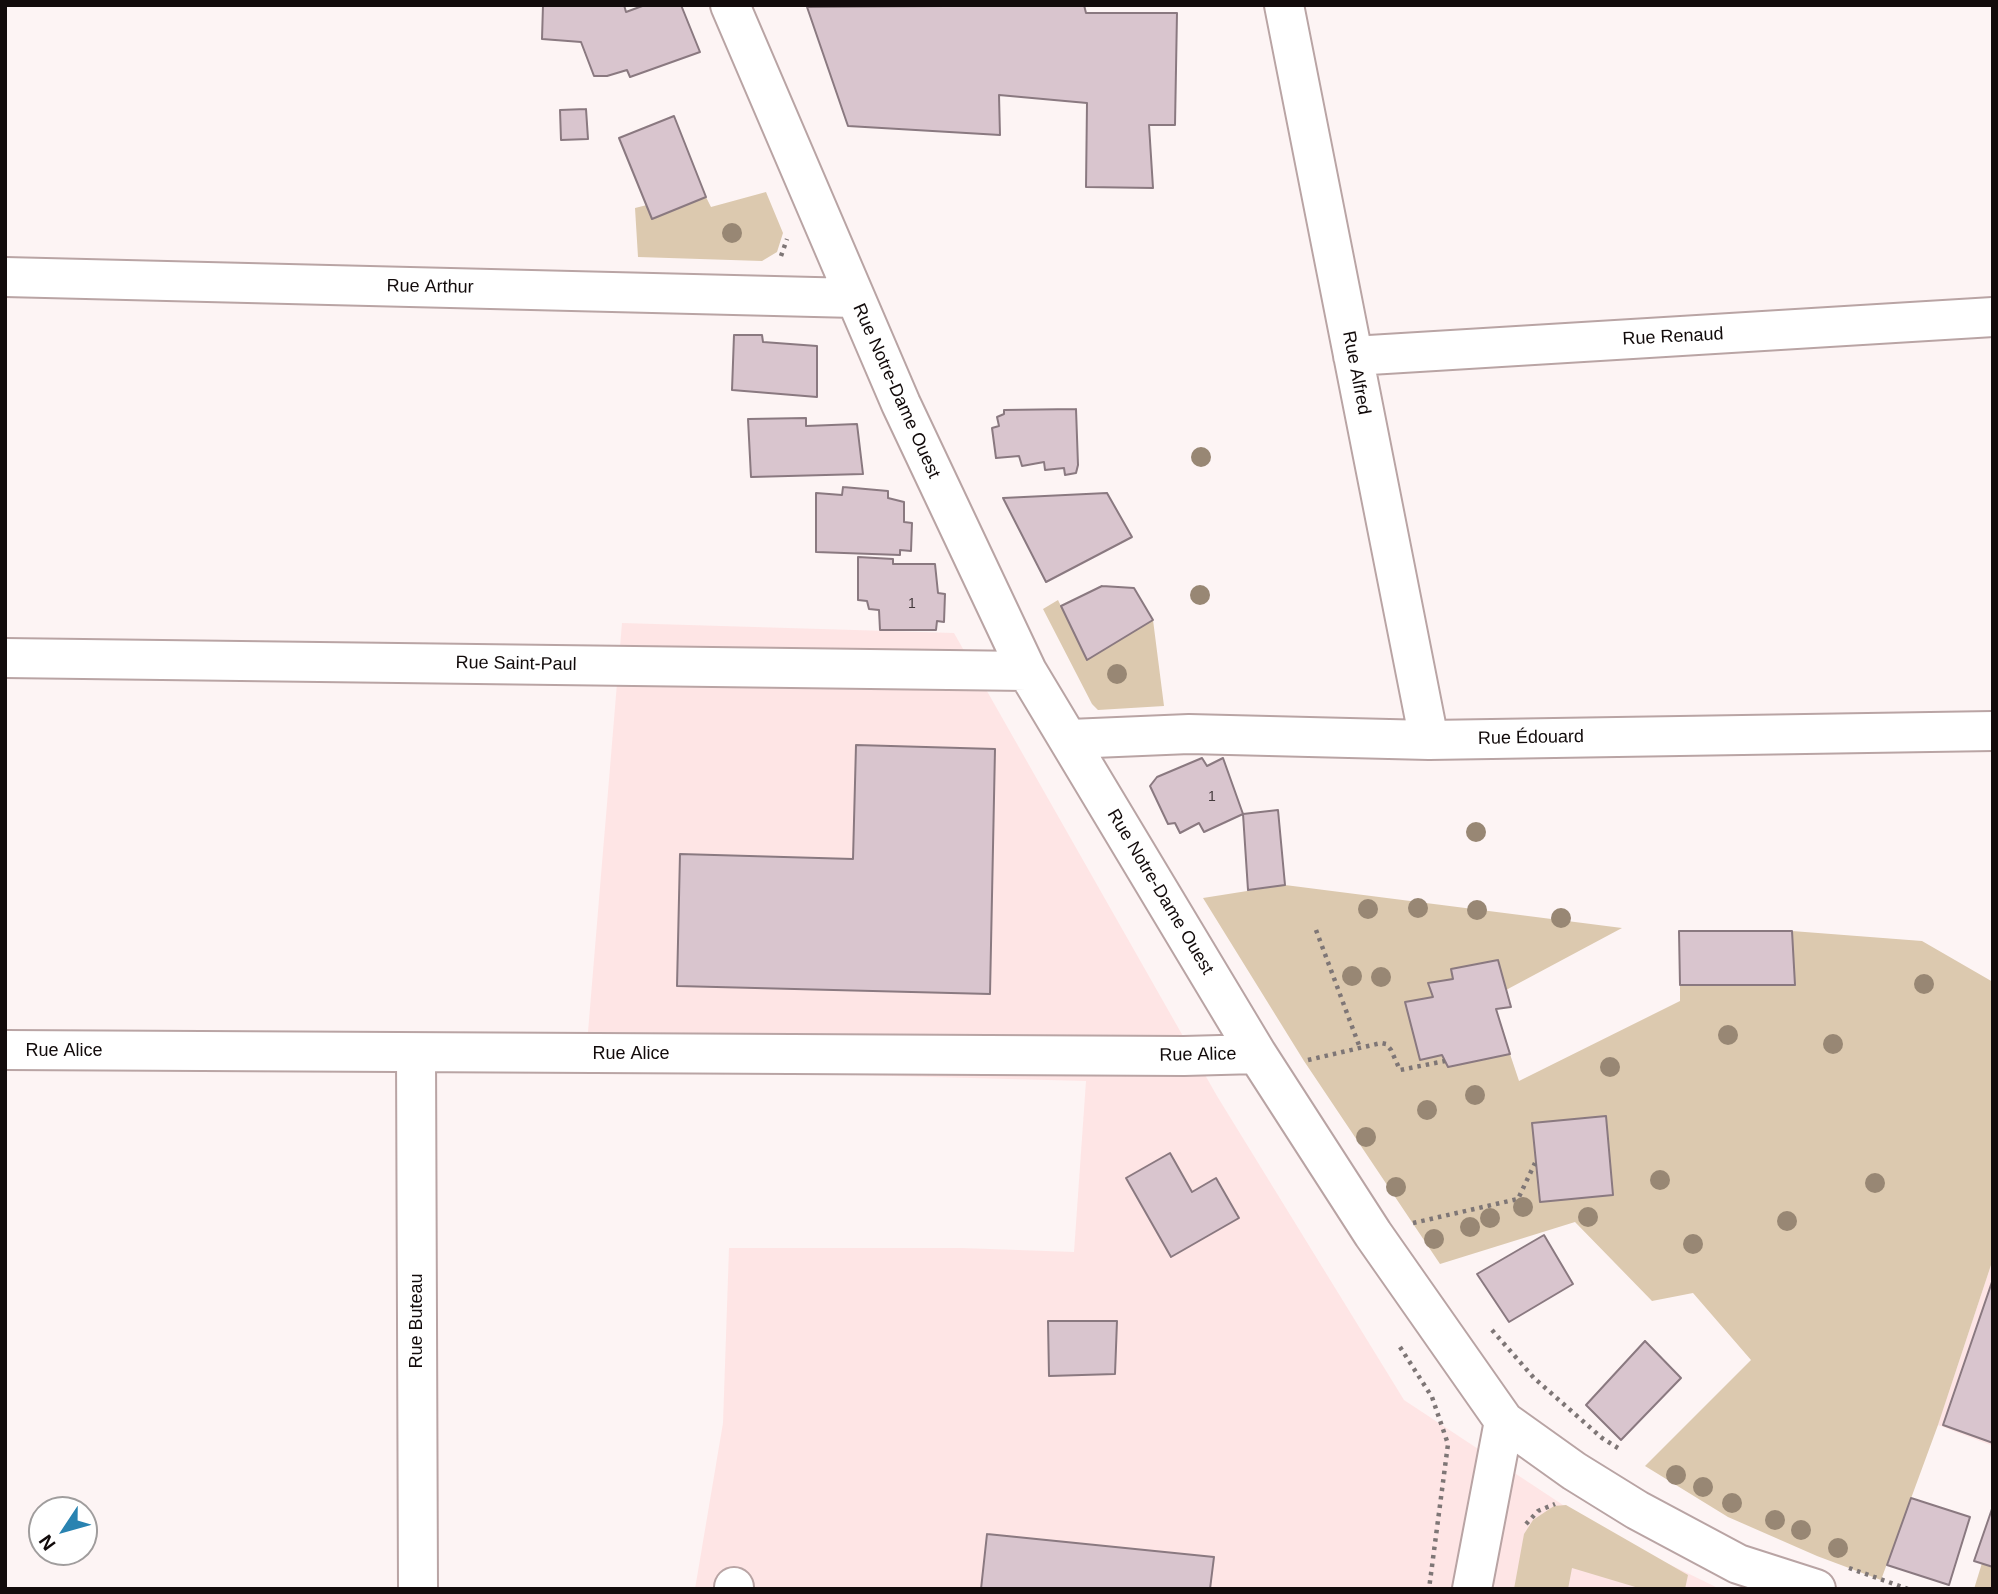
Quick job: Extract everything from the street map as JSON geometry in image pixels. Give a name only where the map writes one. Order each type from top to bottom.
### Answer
[{"type":"street","name":"Rue Notre-Dame Ouest","points":[[730,5],[929,466],[1027,671],[1257,1054],[1373,1234],[1504,1421],[1574,1471],[1637,1510],[1738,1563],[1829,1577]]},
{"type":"street","name":"Rue Alfred","points":[[1283,5],[1429,740]]},
{"type":"street","name":"Rue Arthur","points":[[5,277],[855,298]]},
{"type":"street","name":"Rue Renaud","points":[[1353,356],[1993,317]]},
{"type":"street","name":"Rue Saint-Paul","points":[[5,658],[1027,671]]},
{"type":"street","name":"Rue Édouard","points":[[1070,739],[1189,734],[1429,740],[1993,731]]},
{"type":"street","name":"Rue Alice","points":[[5,1050],[1156,1056],[1257,1054]]},
{"type":"street","name":"Rue Buteau","points":[[416,1053],[418,1589]]},
{"type":"street","points":[[1472,1589],[1504,1421]]},
{"type":"path","points":[[1315,930],[1360,1048]]},
{"type":"path","points":[[1311,1071],[1304,1061],[1386,1044],[1400,1070],[1445,1061]]},
{"type":"path","points":[[1412,1223],[1518,1199],[1535,1163]]},
{"type":"path","points":[[1405,1213],[1419,1233]]},
{"type":"path","points":[[1491,1329],[1534,1378],[1602,1438],[1620,1450]]},
{"type":"path","points":[[1395,1339],[1432,1397],[1448,1444],[1429,1589]]},
{"type":"path","points":[[1829,1577],[1908,1589]]},
{"type":"shaded area","points":[[766,192],[783,233],[777,252],[762,261],[638,257],[635,208],[647,205],[653,219],[706,197],[711,207]]},
{"type":"shaded area","points":[[1058,600],[1087,660],[1153,620],[1164,706],[1098,710],[1092,704],[1043,609]]},
{"type":"shaded area","points":[[622,623],[954,633],[1217,1096],[1404,1400],[1566,1507],[1636,1548],[1720,1589],[695,1589],[723,1423],[729,1248],[962,1248],[1074,1252],[1086,1081],[585,1068]]},
{"type":"shaded area","points":[[1285,885],[1622,928],[1506,990],[1497,960],[1451,969],[1453,979],[1429,983],[1433,997],[1405,1002],[1420,1060],[1442,1055],[1448,1067],[1510,1054],[1519,1081],[1680,1001],[1680,985],[1795,985],[1792,931],[1922,941],[1993,982],[1993,1259],[1938,1425],[1881,1580],[1817,1556],[1728,1517],[1645,1466],[1751,1360],[1693,1293],[1652,1301],[1575,1222],[1440,1264],[1304,1061],[1203,898]]},
{"type":"shaded area","points":[[1993,1259],[1993,1446],[1938,1425]]},
{"type":"shaded area","points":[[1566,1505],[1688,1575],[1685,1589],[1642,1589],[1572,1568],[1568,1589],[1514,1589],[1524,1534],[1533,1520],[1554,1506]]},
{"type":"shaded area","points":[[1982,1563],[1993,1567],[1993,1589],[1974,1589]]},
{"type":"building","points":[[543,5],[624,5],[626,12],[645,5],[681,5],[700,52],[630,77],[627,70],[607,76],[594,76],[581,42],[542,39]]},
{"type":"building","points":[[1084,5],[1086,13],[1177,13],[1175,125],[1149,125],[1153,188],[1086,187],[1087,103],[999,95],[1000,135],[848,126],[807,7]]},
{"type":"building","points":[[586,109],[588,139],[561,140],[560,110]]},
{"type":"building","points":[[674,116],[706,197],[652,219],[619,138]]},
{"type":"building","points":[[734,335],[762,335],[763,342],[817,346],[817,397],[732,390]]},
{"type":"building","points":[[1076,409],[1076,473],[1065,475],[1064,468],[1045,470],[1044,462],[1022,466],[1019,456],[996,458],[992,428],[999,426],[997,417],[1004,414],[1004,410]]},
{"type":"building","points":[[806,418],[806,426],[857,424],[863,474],[751,477],[748,419]]},
{"type":"building","points":[[843,487],[888,491],[888,498],[904,502],[904,522],[912,523],[911,551],[900,550],[900,555],[816,552],[816,493],[842,495]]},
{"type":"building","points":[[1107,493],[1132,537],[1046,582],[1003,498]]},
{"type":"building","points":[[858,557],[893,559],[893,564],[935,564],[938,593],[945,594],[944,622],[937,621],[936,630],[880,630],[879,610],[869,609],[867,601],[858,600]]},
{"type":"building","points":[[1102,586],[1134,588],[1153,620],[1087,660],[1061,606]]},
{"type":"building","points":[[856,745],[995,749],[990,994],[677,986],[680,854],[853,859]]},
{"type":"building","points":[[1202,758],[1207,766],[1223,758],[1243,814],[1204,832],[1199,823],[1180,833],[1175,823],[1168,824],[1150,786],[1157,777]]},
{"type":"building","points":[[1278,810],[1285,885],[1248,890],[1243,814]]},
{"type":"building","points":[[1679,931],[1792,931],[1795,985],[1680,985]]},
{"type":"building","points":[[1498,960],[1511,1007],[1496,1009],[1510,1054],[1448,1067],[1442,1055],[1420,1060],[1405,1002],[1433,997],[1428,983],[1453,979],[1451,969]]},
{"type":"building","points":[[1606,1116],[1613,1195],[1540,1202],[1532,1123]]},
{"type":"building","points":[[1170,1153],[1192,1192],[1216,1178],[1239,1218],[1171,1257],[1126,1178]]},
{"type":"building","points":[[1544,1235],[1573,1284],[1509,1322],[1477,1274]]},
{"type":"building","points":[[1993,1279],[1993,1443],[1943,1425]]},
{"type":"building","points":[[1048,1321],[1117,1321],[1115,1374],[1049,1376]]},
{"type":"building","points":[[1645,1341],[1681,1378],[1621,1440],[1586,1405]]},
{"type":"building","points":[[1911,1498],[1970,1517],[1949,1585],[1887,1565]]},
{"type":"building","points":[[1993,1506],[1993,1567],[1974,1561]]},
{"type":"building","points":[[987,1534],[1214,1557],[1210,1589],[981,1589]]}]
